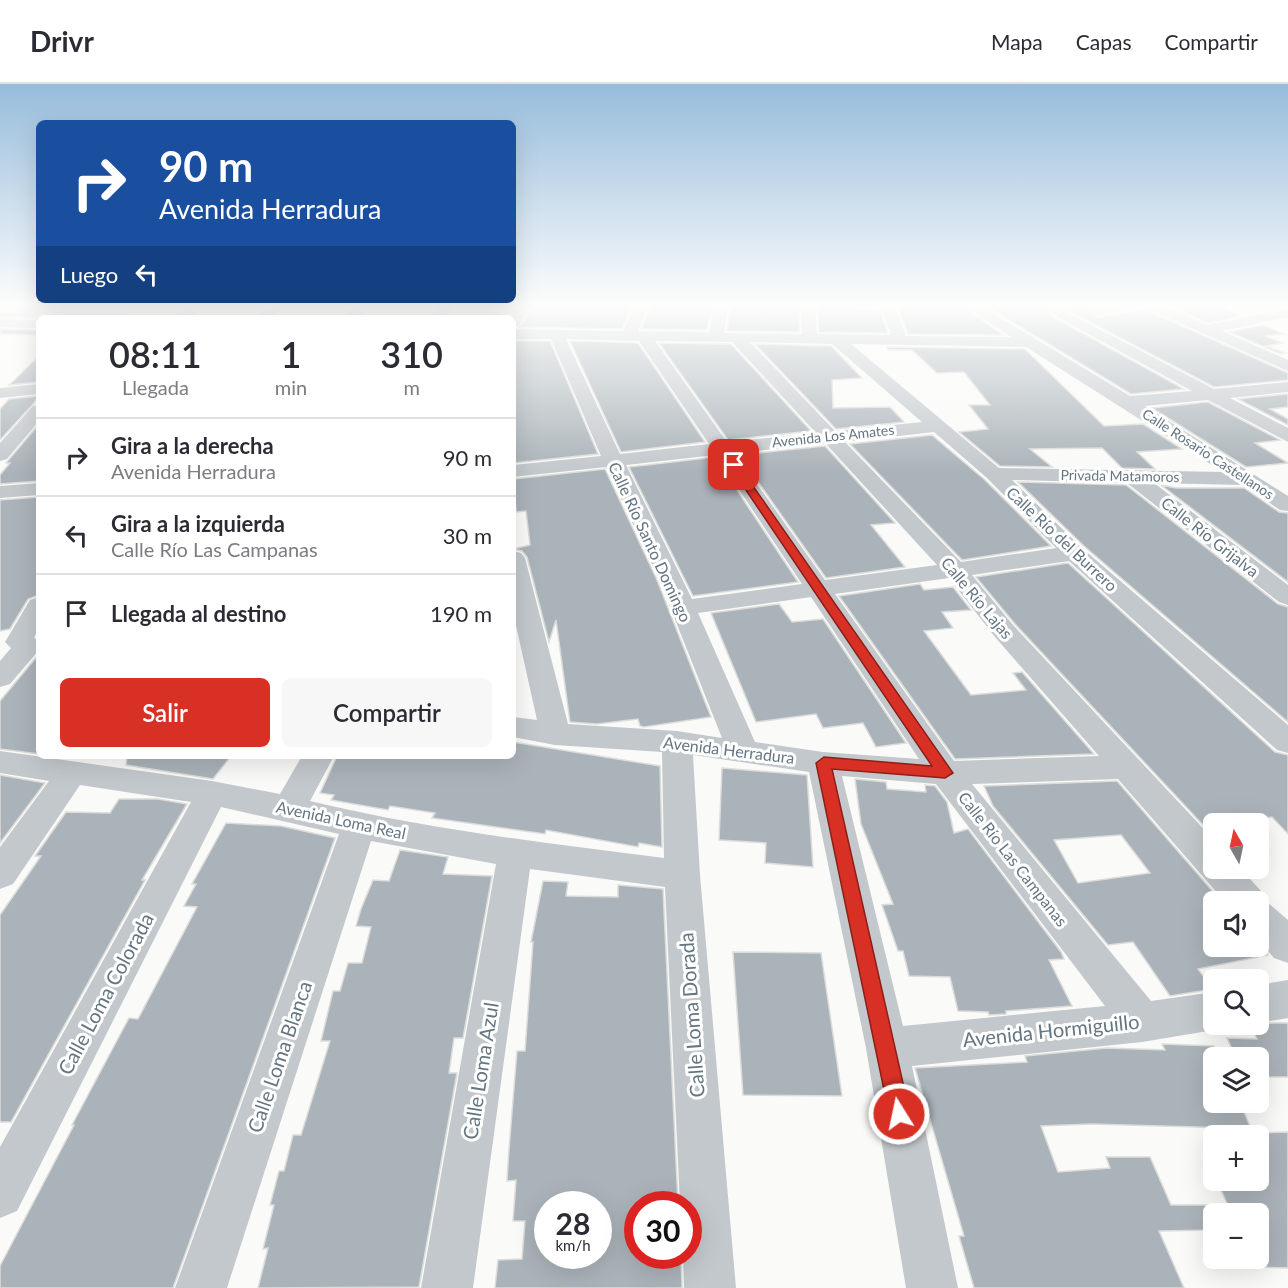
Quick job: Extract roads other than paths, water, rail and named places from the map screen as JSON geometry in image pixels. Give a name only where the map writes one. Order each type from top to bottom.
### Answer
[{"type":"street","name":"Calle Río Santo Domingo","points":[[568,360],[612,460],[668,571],[743,751]]},
{"type":"street","name":"Calle Río Las Campanas","points":[[655,360],[722,447],[945,773],[1142,1022]]},
{"type":"street","name":"Calle Río Lajas","points":[[750,360],[827,436],[956,571],[1004,631],[1203,852]]},
{"type":"street","name":"Calle Río del Burrero","points":[[861,360],[994,474],[1074,553],[1288,742]]},
{"type":"street","name":"Calle Rosario Castellanos","points":[[1057,360],[1127,402],[1288,506]]},
{"type":"street","points":[[1148,360],[1288,436]]},
{"type":"street","points":[[1127,402],[1286,387]]},
{"type":"street","points":[[0,393],[36,389]]},
{"type":"street","points":[[0,455],[36,413]]},
{"type":"street","name":"Avenida Los Amates","points":[[516,471],[722,447],[938,426]]},
{"type":"street","name":"Privada Matamoros","points":[[994,474],[1246,479]]},
{"type":"street","name":"Calle Río Grijalva","points":[[1131,476],[1288,597]]},
{"type":"street","points":[[0,492],[36,489]]},
{"type":"street","points":[[682,608],[1074,553]]},
{"type":"street","points":[[516,571],[555,734]]},
{"type":"street","points":[[0,678],[22,643],[36,612]]},
{"type":"street","name":"Avenida Herradura","points":[[516,728],[555,734],[677,742],[824,763],[945,773],[1126,767]]},
{"type":"street","name":"Calle Loma Dorada","points":[[677,742],[682,875],[710,1288]]},
{"type":"street","points":[[289,808],[316,759]]},
{"type":"street","name":"Avenida Loma Real","points":[[0,762],[212,793],[289,808],[359,826],[515,853],[682,875]]},
{"type":"street","points":[[824,763],[887,1048],[932,1288]]},
{"type":"street","points":[[0,874],[71,774]]},
{"type":"street","name":"Calle Loma Colorada","points":[[0,1194],[212,793]]},
{"type":"street","name":"Calle Loma Blanca","points":[[201,1288],[359,826]]},
{"type":"street","name":"Calle Loma Azul","points":[[447,1288],[515,853]]},
{"type":"street","points":[[1228,879],[1238,891]]},
{"type":"street","points":[[1269,926],[1288,946]]},
{"type":"street","points":[[1269,1002],[1288,999]]},
{"type":"street","name":"Avenida Hormiguillo","points":[[887,1048],[1142,1022],[1203,1013]]}]
